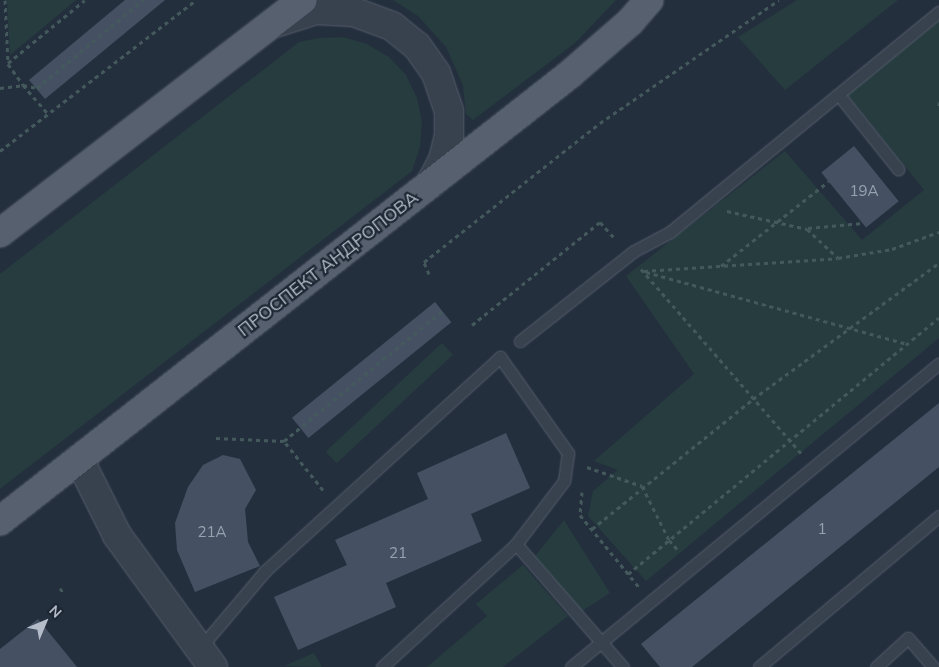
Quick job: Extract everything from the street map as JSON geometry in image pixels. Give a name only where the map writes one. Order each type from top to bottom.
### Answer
[{"type":"main road","points":[[0,233],[303,0]]},
{"type":"main road","name":"ПРОСПЕКТ АНДРОПОВА","points":[[0,521],[569,75],[630,22],[649,0]]},
{"type":"street","points":[[275,23],[316,10],[354,12],[392,26],[417,46],[436,73],[449,111],[449,136],[443,160],[430,184]]},
{"type":"street","points":[[79,459],[106,518],[206,658]]},
{"type":"lane","points":[[520,341],[629,255],[670,232],[939,12]]},
{"type":"lane","points":[[839,95],[898,169]]},
{"type":"lane","points":[[206,658],[265,572],[500,357],[568,454],[564,481],[516,544],[382,667]]},
{"type":"lane","points":[[571,667],[939,364]]},
{"type":"lane","points":[[759,667],[939,516]]},
{"type":"lane","points":[[516,544],[623,667]]},
{"type":"lane","points":[[876,667],[908,638],[934,667]]},
{"type":"path","points":[[5,0],[8,64],[48,114]]},
{"type":"path","points":[[8,64],[85,0]]},
{"type":"path","points":[[0,88],[23,85],[37,88],[143,0]]},
{"type":"path","points":[[0,151],[196,0]]},
{"type":"path","points":[[429,274],[424,262],[600,123],[779,0]]},
{"type":"path","points":[[939,102],[939,109]]},
{"type":"path","points":[[720,266],[829,181]]},
{"type":"path","points":[[702,206],[807,228],[863,223]]},
{"type":"path","points":[[472,325],[600,222],[813,467]]},
{"type":"path","points":[[807,228],[838,258]]},
{"type":"path","points":[[643,272],[838,258],[892,249],[939,232]]},
{"type":"path","points":[[592,529],[642,486],[753,399],[939,263]]},
{"type":"path","points":[[643,272],[907,344]]},
{"type":"path","points":[[216,438],[284,441],[442,311]]},
{"type":"path","points":[[628,574],[939,318]]},
{"type":"path","points":[[284,441],[337,506]]},
{"type":"path","points":[[584,476],[584,466],[642,486],[669,540],[693,566]]},
{"type":"path","points":[[583,486],[580,515],[651,601]]},
{"type":"path","points":[[60,588],[64,594]]},
{"type":"green space","points":[[7,0],[76,0],[10,55]]},
{"type":"green space","points":[[393,0],[616,0],[575,43],[473,120],[466,114],[463,85],[446,47],[418,16]]},
{"type":"green space","points":[[797,0],[898,0],[785,90],[738,37]]},
{"type":"green space","points":[[939,21],[939,338],[646,581],[588,516],[593,491],[618,470],[594,461],[694,374],[626,276],[785,151],[862,240],[924,190],[848,95]]},
{"type":"green space","points":[[343,37],[367,44],[389,57],[406,75],[417,98],[422,122],[420,147],[412,171],[0,489],[0,274],[299,42],[318,38]]},
{"type":"green space","points":[[442,343],[453,355],[337,463],[326,451]]},
{"type":"green space","points":[[564,520],[610,593],[582,611],[535,556]]},
{"type":"green space","points":[[523,565],[568,616],[503,667],[427,667],[487,616],[476,604]]},
{"type":"green space","points":[[314,653],[322,667],[284,666]]},
{"type":"building","points":[[125,0],[165,0],[45,99],[29,80]]},
{"type":"building","points":[[854,146],[899,201],[866,228],[821,172]]},
{"type":"building","points":[[435,302],[451,322],[308,438],[292,418]]},
{"type":"building","points":[[939,403],[939,467],[692,667],[660,667],[641,644]]},
{"type":"building","points":[[506,433],[530,488],[471,514],[482,541],[386,583],[396,607],[298,650],[274,597],[347,565],[335,540],[428,499],[417,473]]},
{"type":"building","points":[[223,455],[240,459],[256,490],[245,509],[248,542],[260,566],[195,592],[177,550],[175,523],[188,487],[203,465]]},
{"type":"building","points":[[38,619],[77,667],[0,667],[0,649]]}]
